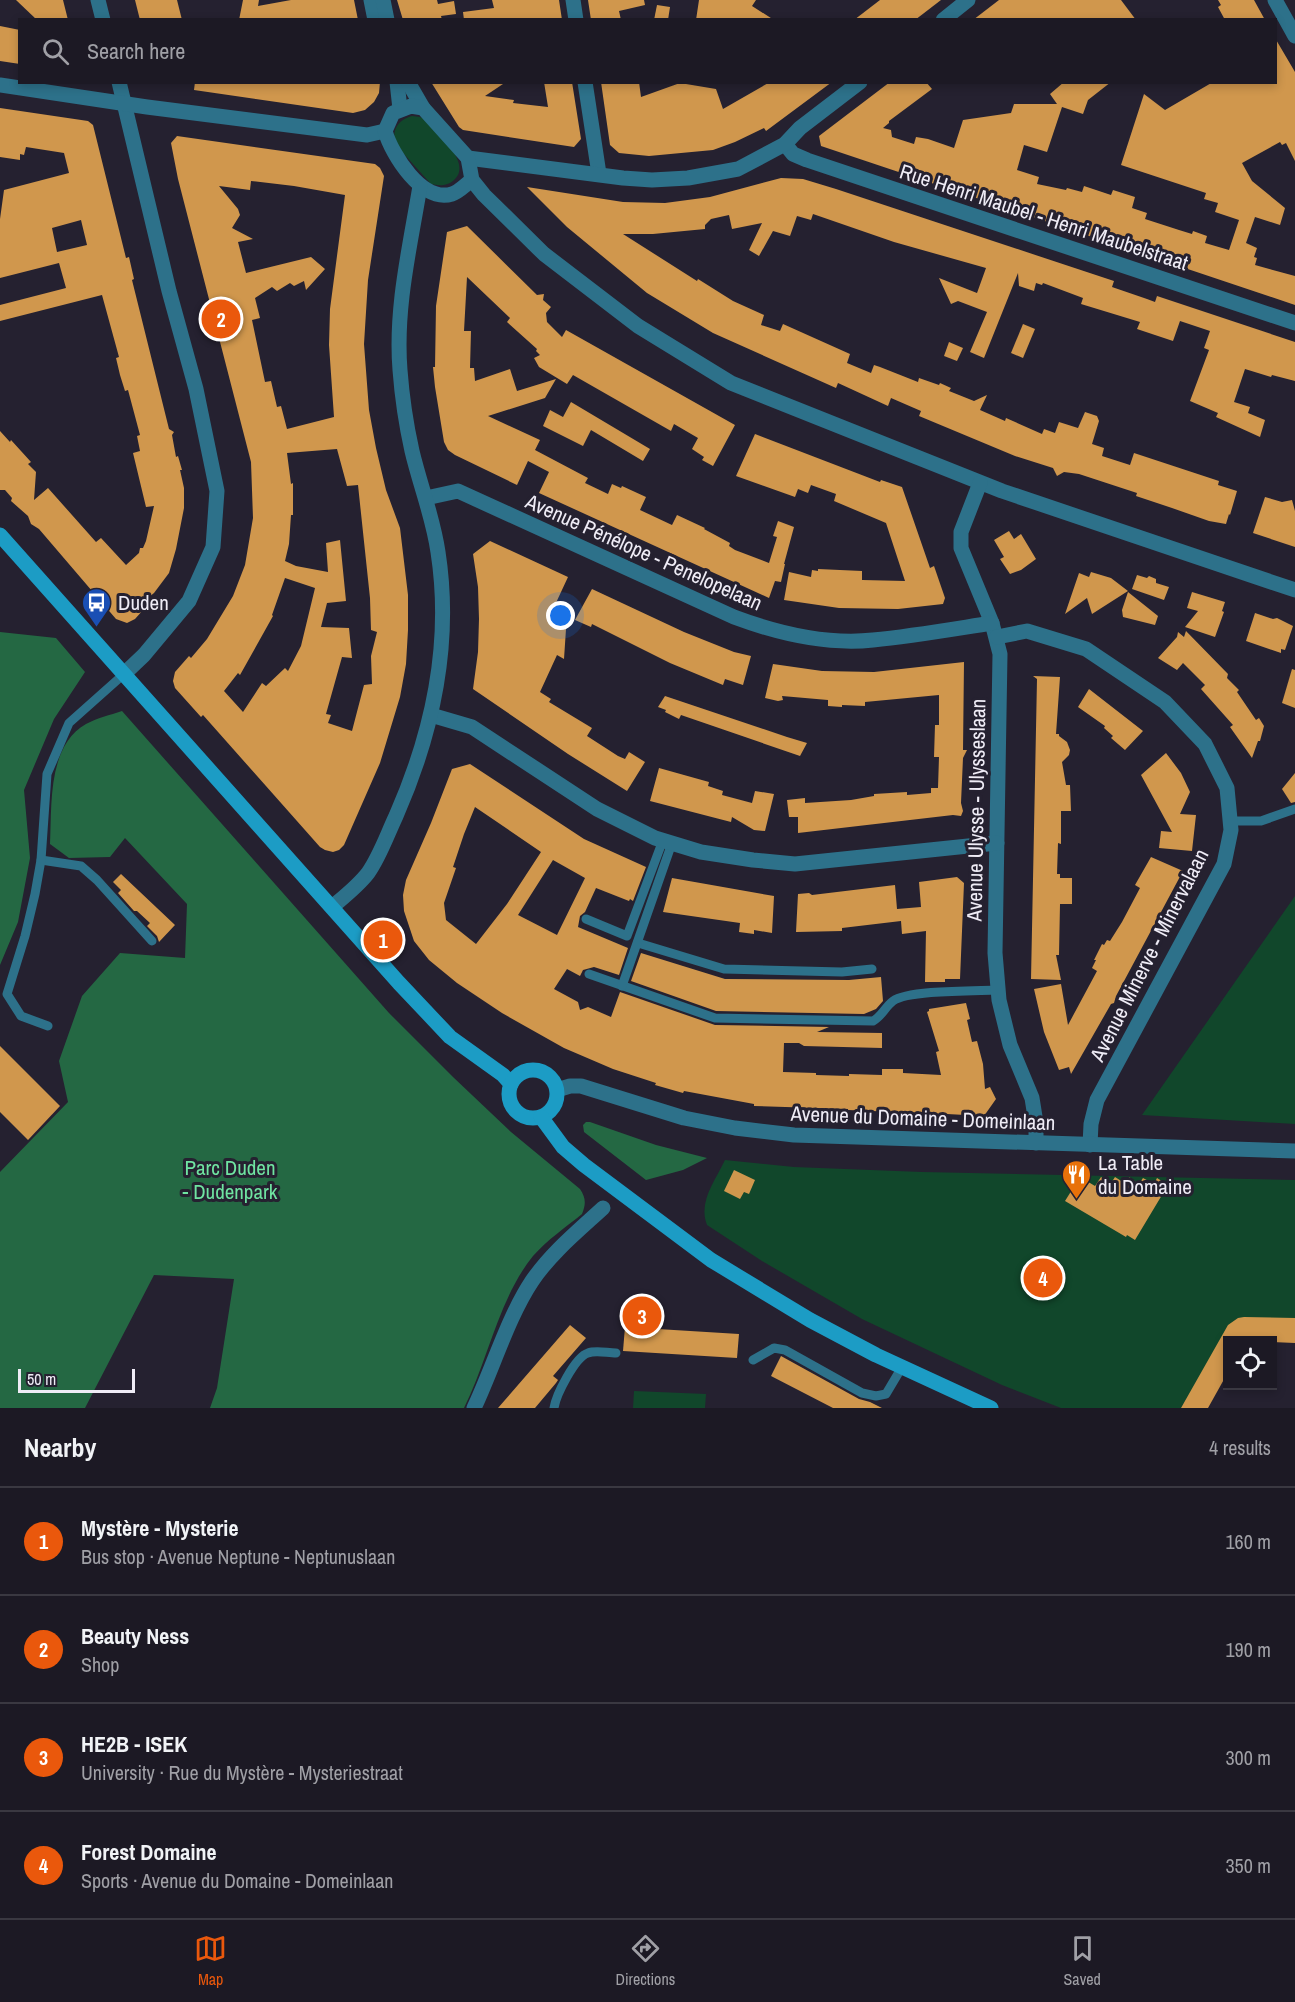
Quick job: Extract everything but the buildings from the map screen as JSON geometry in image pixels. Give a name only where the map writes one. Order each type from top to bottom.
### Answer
[{"type":"street","points":[[98,0],[102,18]]},
{"type":"street","points":[[371,0],[375,18]]},
{"type":"street","points":[[383,0],[387,18]]},
{"type":"street","points":[[573,0],[576,18]]},
{"type":"street","points":[[946,18],[968,0]]},
{"type":"street","points":[[1275,0],[1295,36]]},
{"type":"street","points":[[119,84],[169,291],[196,388],[217,491],[213,547],[189,601],[144,655],[124,674]]},
{"type":"street","points":[[397,84],[400,109]]},
{"type":"street","points":[[409,84],[423,108],[468,158],[472,180],[484,195],[544,254],[638,326],[670,348],[730,383],[980,483],[1295,590]]},
{"type":"street","points":[[585,84],[598,174]]},
{"type":"street","points":[[468,158],[652,180],[688,178],[738,169],[784,144],[800,128],[857,84]]},
{"type":"street","points":[[0,85],[367,135],[385,131]]},
{"type":"street","points":[[423,108],[411,106],[393,113],[385,131],[390,147],[420,186],[433,194],[452,194],[472,180]]},
{"type":"street","name":"Rue Henri Maubel - Henri Maubelstraat","points":[[784,144],[793,154],[807,160],[1295,324]]},
{"type":"street","points":[[332,907],[358,885],[369,872],[382,846],[414,773],[431,715],[440,670],[443,633],[441,578],[435,534],[412,452],[403,403],[400,369],[401,302],[420,186]]},
{"type":"street","name":"Avenue Ulysse - Ulysseslaan","points":[[980,483],[961,532],[961,548],[994,630],[1000,654],[994,953],[998,990],[1010,1045],[1032,1098],[1036,1143]]},
{"type":"street","name":"Avenue Pénélope - Penelopelaan","points":[[426,498],[458,491],[734,617],[770,630],[822,639],[872,640],[994,630]]},
{"type":"street","points":[[0,535],[450,1037],[512,1084]]},
{"type":"street","name":"Avenue Minerve - Minervalaan","points":[[994,630],[1027,631],[1086,648],[1165,702],[1205,744],[1227,788],[1231,821],[1224,864],[1098,1100],[1091,1124],[1090,1145]]},
{"type":"street","points":[[431,715],[472,727],[597,809],[668,842],[700,852],[753,861],[795,864],[997,843]]},
{"type":"street","points":[[533,1070],[540,1071],[551,1078],[557,1090],[555,1103],[547,1114],[532,1118],[523,1116],[516,1110],[509,1093],[512,1084],[520,1074],[533,1070]]},
{"type":"street","name":"Avenue du Domaine - Domeinlaan","points":[[557,1090],[570,1086],[581,1086],[684,1118],[794,1135],[1295,1151]]},
{"type":"street","points":[[541,1117],[563,1147],[584,1166],[711,1260],[810,1320],[902,1367],[991,1408]]},
{"type":"street","points":[[474,1408],[507,1330],[531,1283],[552,1256],[603,1208]]},
{"type":"lane","points":[[48,1026],[21,1016],[7,994],[26,936],[41,860],[47,774],[69,723],[124,674]]},
{"type":"lane","points":[[1231,821],[1261,821],[1295,809]]},
{"type":"lane","points":[[586,919],[627,936],[668,842]]},
{"type":"lane","points":[[622,986],[638,943],[668,842]]},
{"type":"lane","points":[[41,860],[81,866],[97,880],[152,941]]},
{"type":"lane","points":[[638,943],[724,969],[842,972],[873,969]]},
{"type":"lane","points":[[589,974],[715,1018],[873,1021],[880,1017],[894,1000],[913,995],[998,990]]},
{"type":"lane","points":[[753,1360],[774,1348],[785,1350],[862,1393],[876,1396],[886,1394],[902,1367]]},
{"type":"lane","points":[[554,1408],[555,1401],[575,1364],[584,1355],[590,1352],[616,1353]]},
{"type":"green space","points":[[412,116],[427,120],[452,149],[457,158],[459,173],[452,182],[443,185],[431,184],[395,144],[394,134],[397,126]]},
{"type":"green space","points":[[0,632],[56,638],[85,672],[54,719],[24,790],[30,858],[18,922],[0,965]]},
{"type":"green space","name":"Parc Duden - Dudenpark","points":[[122,711],[389,1013],[511,1132],[582,1192],[585,1201],[582,1214],[550,1239],[533,1256],[511,1291],[464,1408],[210,1408],[217,1388],[234,1279],[154,1275],[85,1408],[0,1408],[0,1172],[68,1102],[59,1061],[82,996],[120,953],[185,958],[187,904],[125,838],[110,857],[69,858],[50,844],[54,778],[64,747],[73,734],[86,724]]},
{"type":"green space","points":[[1295,896],[1295,1124],[1142,1115]]},
{"type":"green space","points":[[590,1122],[656,1145],[707,1158],[683,1170],[646,1180],[584,1132],[583,1125]]},
{"type":"green space","points":[[725,1160],[794,1167],[922,1172],[1295,1180],[1295,1318],[1238,1318],[1227,1336],[1223,1336],[1223,1342],[1181,1408],[1061,1408],[1002,1385],[862,1319],[762,1261],[707,1225],[706,1200]]},
{"type":"green space","points":[[634,1391],[706,1394],[705,1408],[633,1408]]},
{"type":"place","name":"Beauty Ness","points":[[221,319]]},
{"type":"place","name":"Duden","points":[[97,628]]},
{"type":"place","name":"Mystère - Mysterie","points":[[383,940]]},
{"type":"place","name":"La Table du Domaine","points":[[1077,1200]]},
{"type":"place","name":"Forest Domaine","points":[[1043,1278]]},
{"type":"place","name":"HE2B - ISEK","points":[[642,1316]]}]
